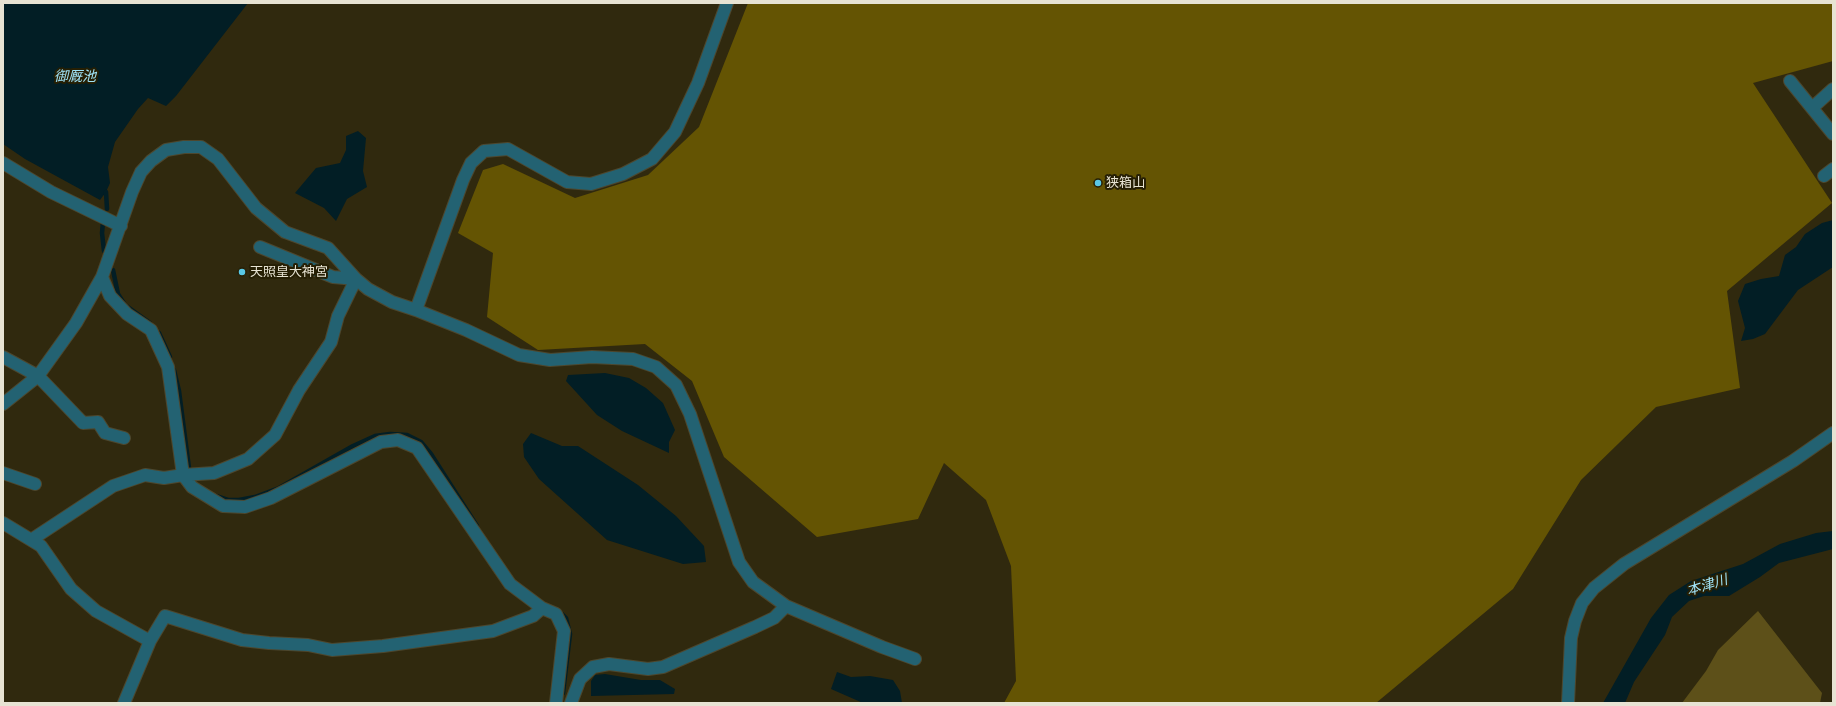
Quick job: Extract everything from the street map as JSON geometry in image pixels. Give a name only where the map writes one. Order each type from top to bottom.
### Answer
[{"type":"street","points":[[416,310],[463,180],[471,163],[484,151],[508,148],[567,182],[592,184],[623,174],[652,159],[675,132],[698,83],[727,3]]},
{"type":"street","points":[[1790,81],[1833,134]]},
{"type":"street","points":[[1812,108],[1833,89]]},
{"type":"street","points":[[3,404],[38,376],[76,323],[102,277],[132,192],[141,172],[151,161],[166,150],[184,147],[201,147],[218,159],[256,208],[285,232],[328,248],[356,279],[368,289],[392,302],[466,330],[519,355],[550,360],[592,357],[633,359],[656,367],[676,385],[690,414],[739,562],[753,582],[786,606],[882,647],[915,658]]},
{"type":"street","points":[[3,163],[51,192],[121,226]]},
{"type":"street","points":[[260,247],[333,277],[356,279]]},
{"type":"street","points":[[102,277],[110,296],[127,314],[151,330],[168,367],[183,475],[192,487],[223,506],[245,507],[270,498],[381,442],[398,440],[417,448],[510,584],[542,608],[556,614],[564,631],[556,703]]},
{"type":"street","points":[[31,540],[113,486],[144,475],[164,478],[214,473],[248,459],[275,434],[299,390],[331,342],[338,316],[356,279]]},
{"type":"street","points":[[3,357],[38,376],[83,423],[98,422],[105,433],[124,438]]},
{"type":"street","points":[[1568,703],[1571,638],[1575,621],[1582,603],[1594,588],[1624,564],[1793,461],[1833,433]]},
{"type":"street","points":[[3,473],[35,484]]},
{"type":"street","points":[[3,523],[41,546],[71,588],[96,611],[150,641]]},
{"type":"street","points":[[571,703],[580,679],[593,667],[609,664],[648,669],[663,667],[774,618],[786,606]]},
{"type":"street","points":[[124,703],[150,641],[165,616],[242,640],[269,644],[308,645],[332,650],[354,649],[493,631],[533,616],[542,608]]},
{"type":"shaded area","points":[[748,3],[1833,3],[1833,61],[1753,83],[1832,203],[1727,291],[1740,388],[1656,407],[1581,480],[1513,589],[1376,703],[1004,703],[1016,681],[1011,566],[986,500],[944,463],[918,519],[817,537],[724,457],[692,381],[645,344],[538,350],[487,317],[493,253],[458,233],[483,170],[503,164],[575,198],[648,175],[699,127]]},
{"type":"shaded area","points":[[1758,611],[1822,693],[1820,703],[1682,703],[1706,671],[1718,650]]},
{"type":"water","name":"御厩池","points":[[3,3],[248,3],[176,96],[166,106],[148,98],[138,109],[115,142],[108,167],[110,183],[100,200],[25,159],[3,144]]},
{"type":"water","points":[[358,131],[366,138],[363,171],[367,187],[347,199],[336,221],[324,208],[295,193],[316,168],[340,163],[346,150],[346,136]]},
{"type":"water","points":[[1833,220],[1833,267],[1798,290],[1765,334],[1753,339],[1741,341],[1745,328],[1738,301],[1745,284],[1761,279],[1779,276],[1785,255],[1796,247],[1805,234],[1822,223]]},
{"type":"water","points":[[605,373],[629,378],[646,388],[663,403],[675,430],[669,442],[669,453],[622,431],[597,415],[566,381],[568,375]]},
{"type":"water","points":[[531,433],[562,446],[578,446],[638,485],[676,516],[704,546],[706,562],[683,564],[607,540],[539,479],[524,457],[523,444]]},
{"type":"water","name":"本津川","points":[[1833,531],[1833,549],[1779,563],[1760,577],[1729,596],[1704,596],[1689,601],[1672,617],[1665,635],[1634,682],[1625,703],[1603,703],[1651,618],[1669,595],[1691,581],[1743,564],[1780,544],[1816,533]]},
{"type":"water","points":[[837,672],[851,677],[870,676],[893,680],[900,691],[902,703],[863,703],[831,689]]},
{"type":"water","points":[[605,674],[641,680],[660,680],[675,689],[674,694],[591,696],[591,681],[595,675]]},
{"type":"waterway","points":[[106,192],[107,209]]},
{"type":"waterway","points":[[103,222],[102,233],[104,251]]},
{"type":"waterway","points":[[113,270],[118,294],[125,305],[150,323]]},
{"type":"waterway","points":[[159,333],[170,357]]},
{"type":"waterway","points":[[174,370],[179,391],[189,468]]},
{"type":"waterway","points":[[216,496],[228,500],[239,500],[255,497],[279,488],[353,446],[375,436],[390,434],[407,435],[421,442],[431,454],[477,526]]},
{"type":"waterway","points":[[560,612],[566,618],[570,634],[563,693]]},
{"type":"place","name":"狭箱山","points":[[1098,183]]},
{"type":"place","name":"天照皇大神宮","points":[[242,272]]}]
